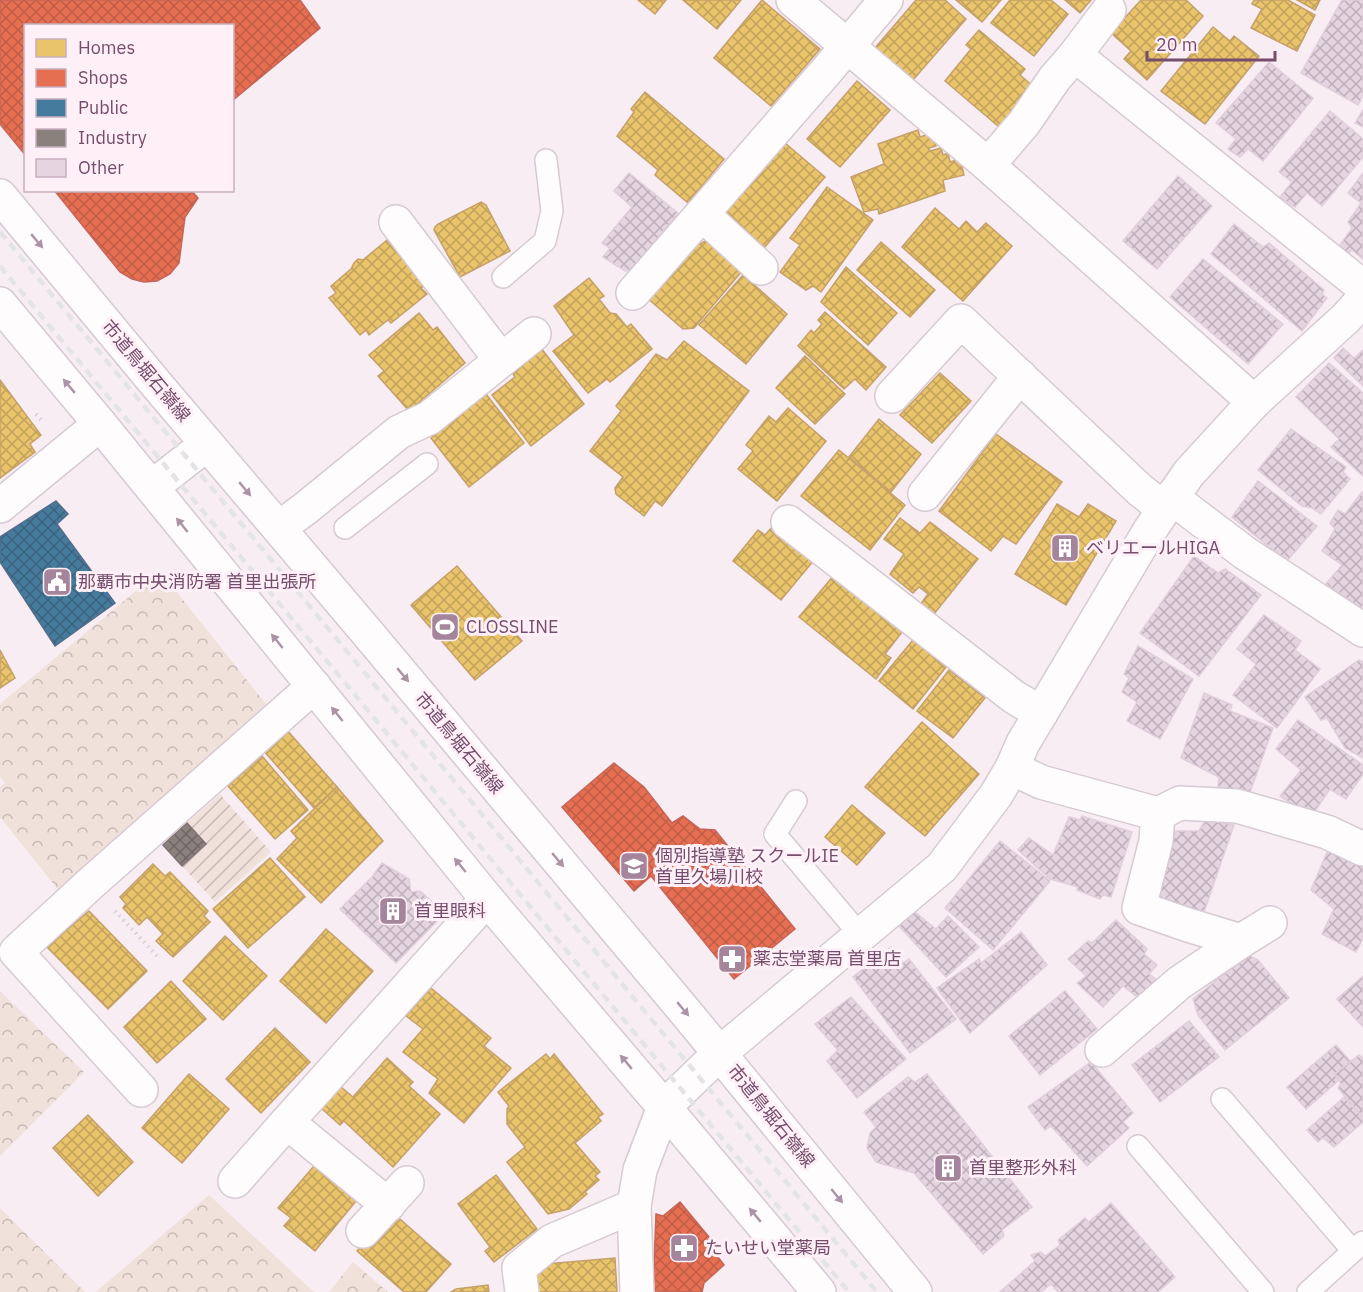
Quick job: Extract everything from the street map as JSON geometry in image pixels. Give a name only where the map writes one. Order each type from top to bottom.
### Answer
[{"type":"street","points":[[793,0],[988,165],[1254,402]]},
{"type":"street","points":[[633,293],[886,0]]},
{"type":"street","points":[[988,165],[1024,123],[1055,78],[1109,10]]},
{"type":"street","points":[[1075,55],[1363,287]]},
{"type":"street","name":"市道鳥堀石嶺線","points":[[0,196],[720,1053],[915,1292]]},
{"type":"street","points":[[702,214],[761,268]]},
{"type":"street","points":[[396,222],[501,360]]},
{"type":"street","points":[[637,1292],[634,1206],[640,1170],[664,1107],[720,1053],[942,867],[996,795],[1023,743],[1167,503],[1189,473],[1254,402],[1346,318],[1363,299]]},
{"type":"street","points":[[0,304],[487,899],[819,1292]]},
{"type":"street","points":[[892,396],[962,321],[1140,490],[1167,503],[1363,630]]},
{"type":"street","points":[[279,528],[399,432],[429,418],[534,334]]},
{"type":"street","points":[[926,494],[1020,376]]},
{"type":"street","points":[[0,506],[100,424]]},
{"type":"street","points":[[152,488],[207,444]]},
{"type":"street","points":[[788,522],[1014,697],[1041,713]]},
{"type":"street","points":[[141,1090],[16,952],[46,915],[90,884],[314,686]]},
{"type":"street","points":[[1012,768],[1041,782],[1158,814],[1179,803],[1237,806],[1327,832],[1363,849]]},
{"type":"street","points":[[1158,814],[1156,841],[1139,908],[1240,940]]},
{"type":"street","points":[[235,1181],[487,899]]},
{"type":"street","points":[[1102,1050],[1179,983],[1240,940],[1270,923]]},
{"type":"street","points":[[287,1122],[397,1194],[363,1231]]},
{"type":"street","points":[[522,1292],[519,1268],[552,1241],[634,1206]]},
{"type":"lane","points":[[503,277],[545,241],[552,211],[546,160]]},
{"type":"lane","points":[[345,528],[427,464]]},
{"type":"lane","points":[[796,801],[775,834],[861,936]]},
{"type":"lane","points":[[1222,1099],[1358,1246],[1308,1292]]},
{"type":"lane","points":[[1138,1146],[1263,1292]]},
{"type":"path","points":[[90,884],[160,959]]},
{"type":"green space","points":[[160,571],[266,704],[60,892],[0,817],[0,787],[5,783],[0,777],[0,704]]},
{"type":"green space","points":[[220,794],[271,852],[215,902],[182,866],[206,844],[187,823]]},
{"type":"green space","points":[[0,991],[84,1072],[0,1156]]},
{"type":"green space","points":[[209,1195],[314,1292],[96,1292]]},
{"type":"green space","points":[[0,1208],[85,1292],[0,1292]]},
{"type":"green space","points":[[353,1262],[388,1292],[329,1292]]},
{"type":"building: Homes","points":[[638,0],[666,0],[655,14]]},
{"type":"building: Homes","points":[[683,0],[741,0],[717,29]]},
{"type":"building: Homes","points":[[762,0],[820,49],[771,106],[714,58]]},
{"type":"building: Homes","points":[[916,0],[945,0],[966,19],[913,80],[875,48]]},
{"type":"building: Homes","points":[[956,0],[1001,0],[982,22]]},
{"type":"building: Homes","points":[[1010,0],[1051,0],[1068,14],[1034,56],[991,23]]},
{"type":"building: Homes","points":[[1065,0],[1091,0],[1080,13]]},
{"type":"building: Homes","points":[[1141,0],[1186,0],[1203,16],[1147,80],[1124,59],[1131,51],[1111,33]]},
{"type":"building: Homes","points":[[1254,0],[1288,0],[1315,15],[1297,51],[1251,28],[1262,9],[1252,4]]},
{"type":"building: Homes","points":[[1297,0],[1320,0],[1315,10]]},
{"type":"building: Homes","points":[[1213,27],[1230,41],[1234,36],[1259,56],[1205,124],[1161,91]]},
{"type":"building: Homes","points":[[979,30],[1025,69],[1020,75],[1033,86],[999,127],[945,81],[971,49],[966,45]]},
{"type":"building: Homes","points":[[857,81],[890,110],[840,167],[807,139]]},
{"type":"building: Homes","points":[[645,92],[724,159],[688,203],[655,175],[658,170],[617,136],[634,112],[631,109]]},
{"type":"building: Homes","points":[[918,130],[920,137],[932,133],[936,146],[929,148],[930,151],[941,148],[943,155],[948,153],[950,162],[960,159],[964,175],[943,180],[945,191],[879,214],[878,209],[864,212],[851,177],[884,164],[878,144]]},
{"type":"building: Homes","points":[[785,143],[825,177],[764,248],[723,212]]},
{"type":"building: Homes","points":[[827,187],[873,220],[821,292],[813,286],[806,290],[780,272],[800,245],[790,238]]},
{"type":"building: Homes","points":[[481,202],[486,205],[510,251],[460,277],[434,230],[438,224]]},
{"type":"building: Homes","points":[[935,208],[959,229],[966,221],[977,232],[986,223],[1012,246],[963,301],[902,247]]},
{"type":"building: Homes","points":[[387,240],[425,285],[421,288],[427,294],[391,323],[388,320],[369,335],[366,330],[360,335],[329,298],[336,293],[331,286],[351,269],[358,259],[363,260]]},
{"type":"building: Homes","points":[[707,240],[742,271],[694,328],[683,329],[646,297],[694,243],[700,244]]},
{"type":"building: Homes","points":[[881,242],[935,290],[910,317],[857,270]]},
{"type":"building: Homes","points":[[846,267],[897,313],[868,345],[821,302]]},
{"type":"building: Homes","points":[[743,275],[787,314],[746,364],[699,325]]},
{"type":"building: Homes","points":[[589,278],[604,296],[599,299],[610,313],[616,314],[627,327],[631,324],[652,349],[610,382],[607,379],[588,393],[553,351],[574,335],[554,306]]},
{"type":"building: Homes","points":[[825,312],[886,367],[866,390],[855,379],[844,389],[798,346],[811,330],[814,333],[822,324],[818,320]]},
{"type":"building: Homes","points":[[419,313],[433,330],[437,327],[465,363],[409,411],[378,376],[384,371],[369,355]]},
{"type":"building: Homes","points":[[684,341],[749,391],[662,506],[655,501],[644,516],[616,494],[615,488],[623,477],[590,451],[621,411],[616,406],[656,354],[667,360]]},
{"type":"building: Homes","points":[[541,348],[584,404],[531,446],[492,395],[515,377],[511,371]]},
{"type":"building: Homes","points":[[805,356],[845,394],[815,424],[776,388]]},
{"type":"building: Homes","points":[[940,373],[971,401],[932,443],[900,415]]},
{"type":"building: Homes","points":[[0,380],[41,435],[30,444],[35,452],[0,478]]},
{"type":"building: Homes","points":[[486,394],[524,443],[469,487],[431,438]]},
{"type":"building: Homes","points":[[788,408],[826,441],[777,501],[738,469],[753,451],[746,445],[769,416],[776,422]]},
{"type":"building: Homes","points":[[879,419],[921,454],[891,492],[849,457]]},
{"type":"building: Homes","points":[[996,434],[1062,482],[1016,544],[1003,536],[991,551],[939,511]]},
{"type":"building: Homes","points":[[839,450],[905,505],[870,550],[801,496]]},
{"type":"building: Homes","name":"ベリエールHIGA","points":[[1057,504],[1079,517],[1088,504],[1116,521],[1066,605],[1015,574]]},
{"type":"building: Homes","points":[[900,518],[920,533],[930,522],[978,559],[930,619],[917,609],[928,594],[919,587],[913,593],[890,574],[904,554],[884,539]]},
{"type":"building: Homes","points":[[773,526],[814,560],[781,600],[733,561],[758,530],[765,535]]},
{"type":"building: Homes","points":[[457,566],[522,641],[475,680],[411,605]]},
{"type":"building: Homes","points":[[834,575],[902,632],[885,654],[891,658],[876,679],[799,617]]},
{"type":"building: Homes","points":[[913,640],[946,667],[913,709],[879,681]]},
{"type":"building: Homes","points":[[0,650],[15,678],[0,688]]},
{"type":"building: Homes","points":[[949,670],[985,698],[953,738],[917,711]]},
{"type":"building: Homes","points":[[922,722],[979,774],[925,836],[865,787]]},
{"type":"building: Homes","points":[[286,729],[337,787],[314,808],[263,750]]},
{"type":"building: Homes","points":[[262,756],[308,810],[275,839],[228,786]]},
{"type":"building: Homes","points":[[337,787],[383,841],[321,903],[277,859],[297,838],[291,831]]},
{"type":"building: Homes","points":[[852,805],[885,833],[857,865],[825,837]]},
{"type":"building: Homes","points":[[270,858],[305,897],[248,948],[213,909]]},
{"type":"building: Homes","points":[[153,864],[165,876],[170,872],[208,911],[204,916],[210,922],[173,957],[156,941],[163,934],[147,917],[139,925],[123,908],[126,904],[120,897]]},
{"type":"building: Homes","points":[[89,911],[147,971],[108,1009],[47,947]]},
{"type":"building: Homes","points":[[326,929],[373,971],[326,1023],[280,981]]},
{"type":"building: Homes","points":[[225,936],[267,976],[223,1020],[183,981]]},
{"type":"building: Homes","points":[[171,981],[206,1019],[157,1063],[124,1027]]},
{"type":"building: Homes","points":[[431,988],[491,1038],[484,1046],[511,1068],[464,1123],[429,1093],[438,1079],[403,1052],[423,1029],[406,1016]]},
{"type":"building: Homes","points":[[275,1028],[310,1062],[261,1113],[226,1079]]},
{"type":"building: Homes","points":[[546,1054],[550,1059],[554,1054],[603,1114],[598,1117],[601,1121],[575,1143],[600,1172],[595,1176],[599,1180],[569,1209],[548,1214],[507,1162],[525,1147],[507,1124],[509,1106],[498,1092]]},
{"type":"building: Homes","points":[[387,1058],[413,1082],[409,1086],[440,1114],[393,1167],[344,1121],[340,1125],[321,1108],[341,1087],[353,1097]]},
{"type":"building: Homes","points":[[189,1074],[229,1109],[182,1163],[142,1128]]},
{"type":"building: Homes","points":[[88,1115],[133,1162],[98,1196],[53,1148]]},
{"type":"building: Homes","points":[[314,1166],[356,1201],[315,1251],[284,1226],[291,1218],[278,1208]]},
{"type":"building: Homes","points":[[496,1175],[537,1229],[494,1262],[485,1251],[490,1247],[458,1204]]},
{"type":"building: Homes","points":[[392,1212],[451,1264],[426,1292],[404,1292],[357,1251]]},
{"type":"building: Homes","points":[[615,1258],[617,1292],[536,1292],[534,1265]]},
{"type":"building: Homes","points":[[488,1285],[489,1292],[451,1292],[456,1289]]},
{"type":"building: Shops","points":[[0,0],[300,0],[320,28],[234,99],[234,24],[24,24],[24,154],[0,124]]},
{"type":"building: Shops","points":[[56,192],[193,192],[198,198],[185,217],[179,263],[170,274],[157,281],[144,282],[132,279],[120,272]]},
{"type":"building: Shops","points":[[614,763],[644,787],[672,823],[683,816],[700,829],[715,830],[795,929],[734,979],[651,876],[634,891],[562,807]]},
{"type":"building: Shops","name":"たいせい堂薬局","points":[[680,1202],[714,1243],[715,1253],[724,1265],[704,1283],[702,1292],[653,1291],[656,1214],[663,1216]]},
{"type":"building: Public","name":"那覇市中央消防署 首里出張所","points":[[56,501],[68,514],[57,524],[115,603],[55,646],[0,562],[0,537]]},
{"type":"building: Industry","points":[[187,823],[206,844],[182,866],[163,845]]},
{"type":"building: Other","points":[[1342,0],[1363,0],[1363,96],[1358,105],[1301,73]]},
{"type":"building: Other","points":[[1269,62],[1313,98],[1263,161],[1248,149],[1240,157],[1228,149],[1236,139],[1216,123]]},
{"type":"building: Other","points":[[1363,110],[1363,127],[1355,123]]},
{"type":"building: Other","points":[[1330,111],[1363,139],[1363,157],[1322,206],[1307,193],[1295,207],[1280,197],[1292,182],[1279,172]]},
{"type":"building: Other","points":[[629,173],[678,213],[634,269],[625,271],[603,257],[610,248],[602,243],[632,207],[614,191]]},
{"type":"building: Other","points":[[1363,173],[1363,259],[1352,250],[1344,258],[1335,252],[1352,228],[1348,222],[1361,203],[1348,193]]},
{"type":"building: Other","points":[[1178,176],[1212,206],[1157,269],[1123,241]]},
{"type":"building: Other","points":[[1234,224],[1263,247],[1269,243],[1324,290],[1322,294],[1327,298],[1302,331],[1211,254]]},
{"type":"building: Other","points":[[1203,259],[1283,324],[1248,364],[1170,297]]},
{"type":"building: Other","points":[[1343,348],[1354,358],[1363,350],[1363,386],[1334,358]]},
{"type":"building: Other","points":[[1329,363],[1363,393],[1363,476],[1331,447],[1339,439],[1296,397]]},
{"type":"building: Other","points":[[1291,429],[1346,467],[1343,472],[1350,479],[1321,514],[1312,508],[1302,506],[1258,470]]},
{"type":"building: Other","points":[[1258,481],[1317,526],[1287,561],[1232,517]]},
{"type":"building: Other","points":[[1362,492],[1363,605],[1361,608],[1326,584],[1342,565],[1322,551],[1335,529],[1330,523],[1338,510],[1345,514]]},
{"type":"building: Other","points":[[1194,556],[1218,573],[1225,569],[1261,595],[1199,676],[1140,633]]},
{"type":"building: Other","points":[[1264,615],[1301,641],[1295,650],[1320,669],[1277,728],[1233,695],[1256,664],[1237,649]]},
{"type":"building: Other","points":[[1138,646],[1193,679],[1160,739],[1127,721],[1137,702],[1122,692],[1129,678],[1124,674]]},
{"type":"building: Other","points":[[1359,660],[1363,662],[1363,758],[1345,748],[1327,718],[1321,720],[1305,697]]},
{"type":"building: Other","points":[[1204,693],[1232,705],[1230,711],[1273,728],[1248,798],[1218,787],[1219,777],[1181,758]]},
{"type":"building: Other","points":[[1298,720],[1363,765],[1363,774],[1346,799],[1330,789],[1311,817],[1280,796],[1301,770],[1276,749]]},
{"type":"building: Other","points":[[1082,816],[1132,832],[1111,897],[1103,895],[1100,899],[1077,890],[1078,887],[1050,879],[1018,850],[1029,838],[1053,855],[1069,817],[1080,820]]},
{"type":"building: Other","points":[[1206,819],[1234,825],[1204,912],[1159,900],[1156,894],[1175,831],[1199,831]]},
{"type":"building: Other","points":[[1000,841],[1050,881],[993,950],[945,908]]},
{"type":"building: Other","points":[[1328,850],[1363,867],[1363,938],[1356,952],[1322,934],[1334,909],[1311,890]]},
{"type":"building: Other","name":"首里眼科","points":[[382,863],[409,879],[411,892],[420,891],[445,913],[396,963],[340,909],[372,877]]},
{"type":"building: Other","points":[[915,912],[936,929],[948,916],[979,947],[946,977],[899,926]]},
{"type":"building: Other","points":[[1116,920],[1147,949],[1144,954],[1157,965],[1149,974],[1161,983],[1141,1000],[1123,986],[1103,1007],[1077,983],[1086,976],[1068,959],[1088,941],[1092,943]]},
{"type":"building: Other","points":[[1021,932],[1047,965],[970,1033],[937,988],[979,959],[981,963]]},
{"type":"building: Other","points":[[891,947],[903,963],[909,959],[956,1019],[910,1053],[853,977]]},
{"type":"building: Other","points":[[1248,955],[1258,960],[1289,998],[1225,1050],[1198,1015],[1193,999]]},
{"type":"building: Other","points":[[1363,976],[1363,1027],[1337,999]]},
{"type":"building: Other","points":[[1065,991],[1097,1029],[1040,1075],[1009,1036]]},
{"type":"building: Other","points":[[851,997],[906,1059],[857,1098],[827,1061],[838,1050],[815,1024]]},
{"type":"building: Other","points":[[1189,1021],[1219,1057],[1160,1102],[1132,1065]]},
{"type":"building: Other","points":[[1336,1045],[1351,1062],[1335,1074],[1339,1080],[1306,1109],[1287,1087]]},
{"type":"building: Other","points":[[1359,1055],[1363,1058],[1363,1118],[1338,1088],[1341,1084],[1335,1074]]},
{"type":"building: Other","points":[[1091,1062],[1133,1113],[1123,1122],[1129,1128],[1087,1166],[1051,1126],[1045,1130],[1028,1107]]},
{"type":"building: Other","name":"首里整形外科","points":[[927,1074],[1032,1207],[1002,1230],[1004,1236],[983,1254],[914,1173],[876,1162],[867,1148],[870,1133],[876,1127],[864,1112],[908,1077],[915,1082]]},
{"type":"building: Other","points":[[1344,1097],[1363,1118],[1363,1122],[1334,1147],[1323,1138],[1318,1142],[1307,1130]]},
{"type":"building: Other","points":[[1111,1203],[1175,1277],[1158,1292],[1058,1292],[1051,1284],[1041,1292],[1000,1292],[1035,1261],[1031,1255],[1041,1252],[1045,1256],[1060,1245],[1058,1240],[1085,1218],[1089,1222]]},
{"type":"railway","points":[[0,232],[877,1292]]},
{"type":"railway","points":[[0,266],[849,1292]]},
{"type":"place","name":"ベリエールHIGA","points":[[1065,548]]},
{"type":"place","name":"那覇市中央消防署 首里出張所","points":[[57,582]]},
{"type":"place","name":"CLOSSLINE","points":[[445,627]]},
{"type":"place","name":"個別指導塾 スクールIE 首里久場川校","points":[[634,866]]},
{"type":"place","name":"首里眼科","points":[[393,911]]},
{"type":"place","name":"薬志堂薬局 首里店","points":[[732,959]]},
{"type":"place","name":"首里整形外科","points":[[948,1168]]},
{"type":"place","name":"たいせい堂薬局","points":[[684,1248]]}]
